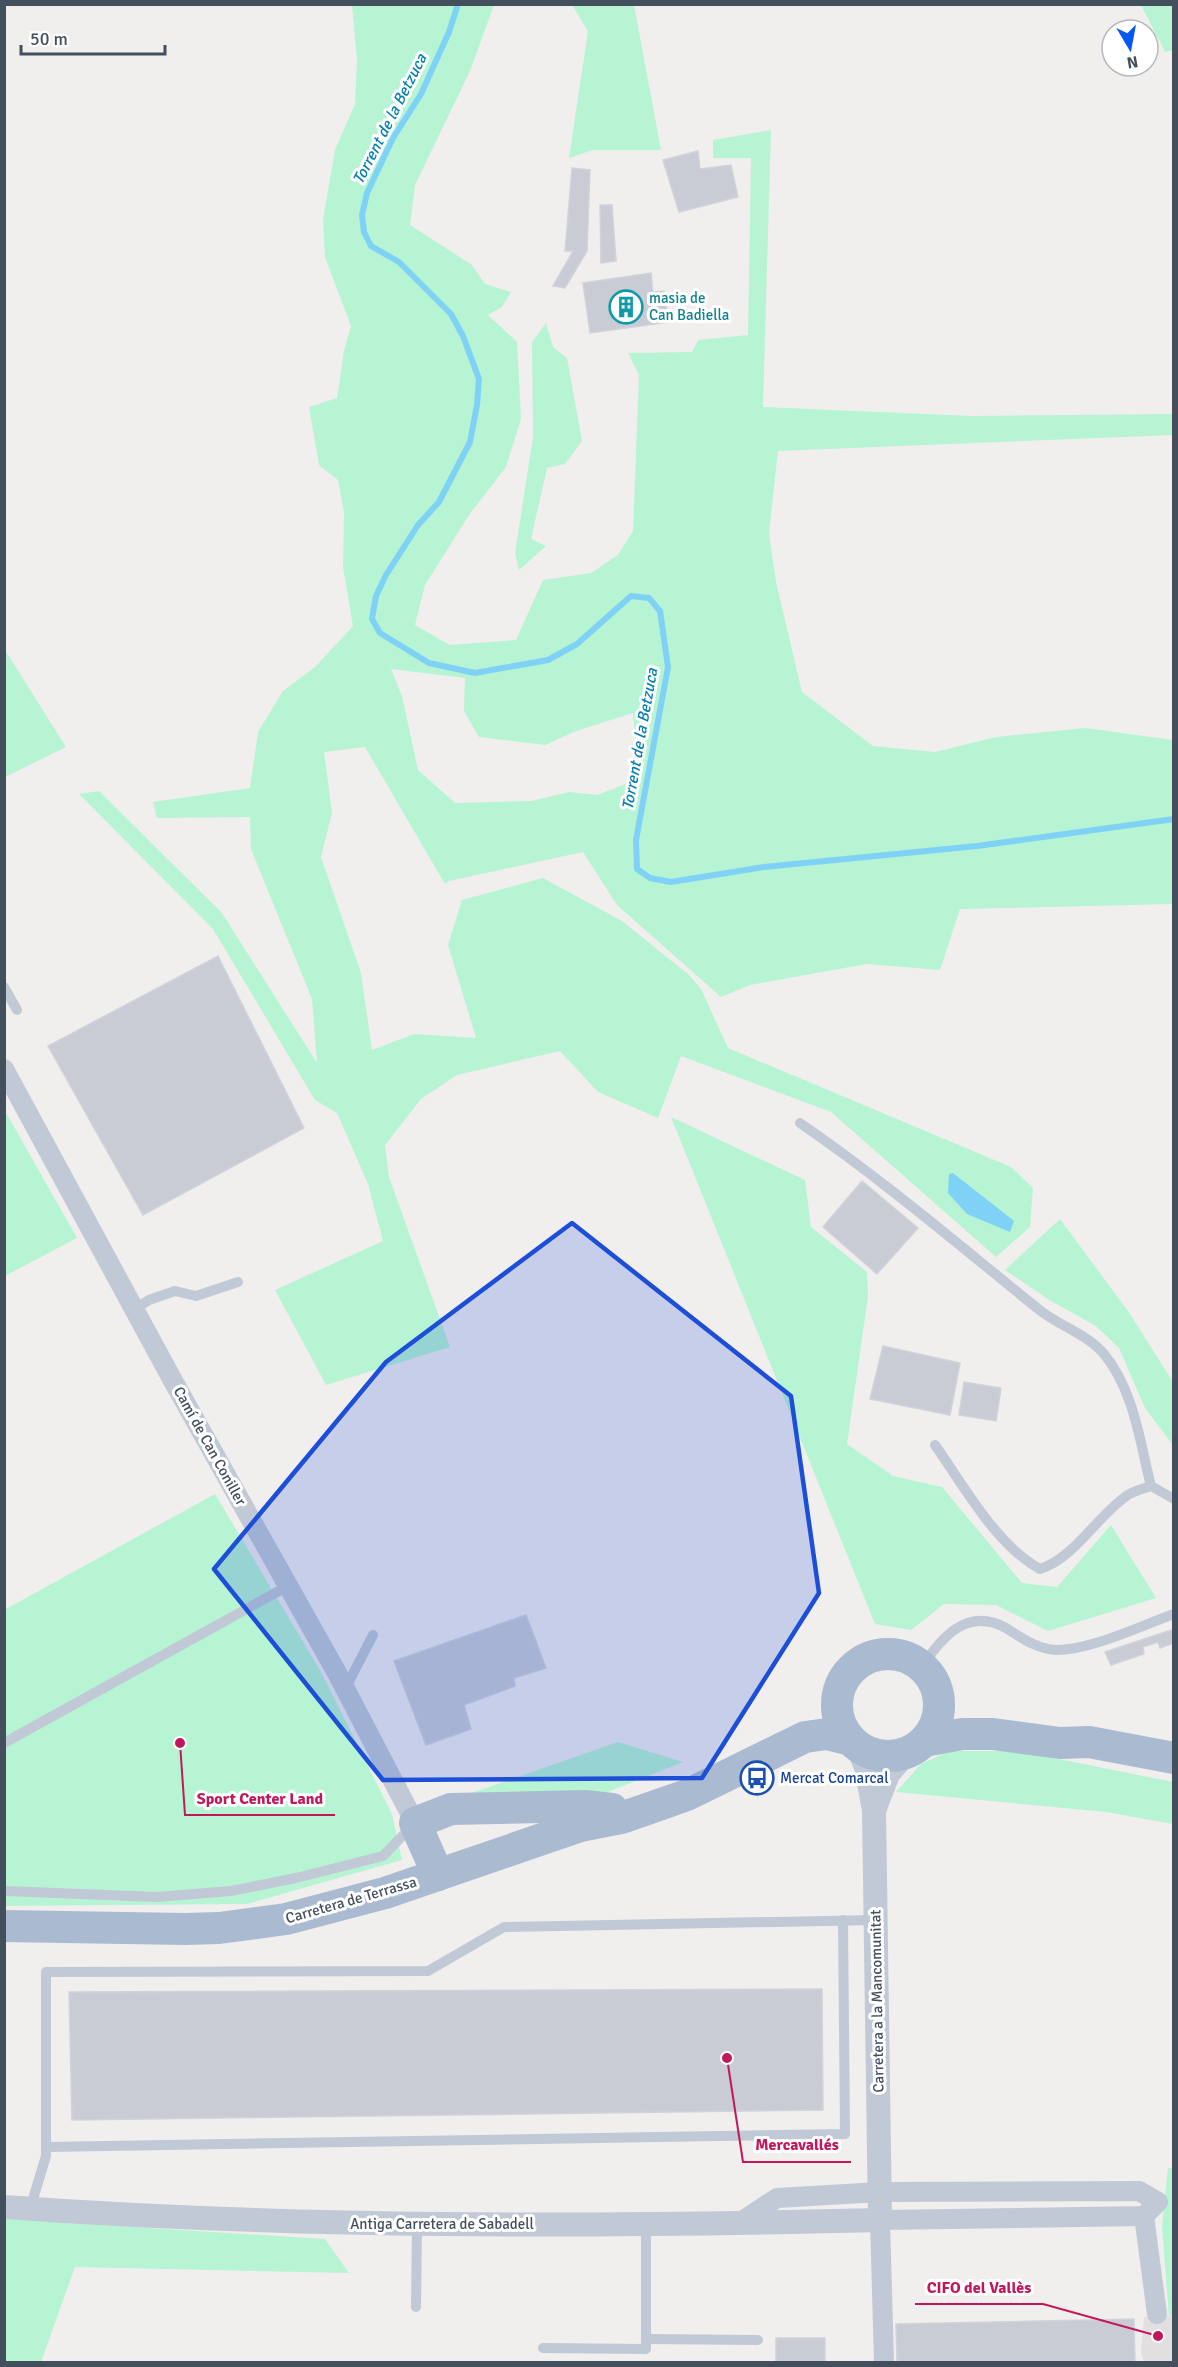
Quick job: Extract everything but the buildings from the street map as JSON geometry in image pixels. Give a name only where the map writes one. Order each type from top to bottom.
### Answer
[{"type":"main road","points":[[1089,1742],[1063,1729],[964,1713],[950,1704],[929,1677],[900,1655],[890,1653],[869,1657],[853,1667],[839,1689],[837,1713],[839,1723],[854,1744],[887,1756],[916,1747],[980,1734],[1060,1743],[1089,1742],[1173,1758]]},
{"type":"main road","points":[[916,1747],[936,1724],[939,1714],[929,1677]]},
{"type":"main road","name":"Carretera de Terrassa","points":[[580,1826],[613,1809],[687,1778],[769,1737],[808,1714],[839,1689]]},
{"type":"main road","name":"Carretera de Terrassa","points":[[4,1926],[185,1929],[254,1924],[320,1912],[438,1875],[580,1826],[621,1818],[687,1795],[805,1737],[827,1734],[854,1744]]},
{"type":"main road","points":[[438,1875],[415,1823],[451,1809],[585,1806],[613,1809]]},
{"type":"street","name":"Camí de Can Coniller","points":[[4,1069],[345,1689],[415,1823]]},
{"type":"street","name":"Carretera a la Mancomunitat","points":[[854,1744],[866,1767],[874,1810],[884,2362]]},
{"type":"street","name":"Carretera a la Mancomunitat","points":[[874,1810],[888,1774],[916,1747]]},
{"type":"street","points":[[739,2223],[777,2198],[880,2192],[1139,2190],[1158,2202],[1144,2217],[880,2220]]},
{"type":"street","name":"Antiga Carretera de Sabadell","points":[[4,2207],[182,2218],[417,2224],[880,2220]]},
{"type":"street","points":[[1144,2217],[1157,2314]]},
{"type":"lane","points":[[4,987],[17,1010]]},
{"type":"lane","points":[[800,1123],[861,1165],[1039,1311],[1085,1337],[1105,1355],[1128,1397],[1151,1486],[1173,1499]]},
{"type":"lane","points":[[135,1310],[148,1300],[175,1291],[196,1296],[238,1282]]},
{"type":"lane","points":[[934,1445],[1006,1543],[1026,1561],[1040,1569],[1056,1564],[1095,1522],[1127,1495],[1151,1486]]},
{"type":"lane","points":[[4,1743],[288,1586]]},
{"type":"lane","points":[[929,1677],[953,1629],[967,1622],[989,1621],[1040,1647],[1055,1650],[1092,1643],[1173,1614]]},
{"type":"lane","points":[[345,1689],[373,1635]]},
{"type":"lane","points":[[4,1891],[157,1897],[231,1891],[296,1878],[383,1856],[415,1823]]},
{"type":"lane","points":[[46,2147],[845,2134],[843,1920]]},
{"type":"lane","points":[[30,2209],[46,2156],[46,1972],[428,1971],[504,1927],[876,1920]]},
{"type":"lane","points":[[543,2348],[646,2349],[646,2223]]},
{"type":"lane","points":[[416,2307],[417,2224]]},
{"type":"lane","points":[[646,2338],[758,2340]]},
{"type":"highlighted area","points":[[572,1223],[791,1396],[819,1593],[702,1778],[383,1780],[214,1569],[386,1362]]},
{"type":"shaded area","points":[[1173,2316],[1173,2362],[1144,2362],[1141,2352],[1144,2317]]},
{"type":"green space","points":[[352,5],[494,5],[470,71],[415,185],[410,225],[472,265],[485,284],[511,292],[502,307],[488,315],[517,342],[521,419],[506,467],[469,515],[425,585],[415,625],[450,645],[516,640],[543,580],[591,573],[618,555],[633,531],[639,375],[628,353],[692,352],[698,340],[748,335],[751,158],[713,158],[713,140],[771,130],[763,407],[972,416],[1173,414],[1173,435],[778,451],[769,533],[776,582],[802,692],[873,746],[935,752],[996,737],[1085,728],[1173,740],[1173,904],[960,909],[940,970],[867,964],[750,985],[721,997],[617,905],[583,852],[449,881],[445,884],[365,747],[324,752],[332,813],[321,857],[361,973],[372,1050],[414,1034],[476,1038],[448,945],[462,900],[543,878],[622,921],[689,975],[701,989],[728,1048],[1011,1167],[1033,1188],[1030,1227],[996,1257],[831,1112],[681,1056],[658,1118],[598,1092],[560,1051],[457,1075],[421,1099],[385,1145],[389,1177],[450,1347],[326,1385],[275,1290],[383,1241],[368,1184],[337,1113],[315,1100],[213,929],[79,794],[99,791],[222,913],[317,1063],[312,999],[251,849],[250,817],[157,818],[153,802],[250,788],[258,732],[283,691],[315,667],[353,626],[343,567],[344,512],[338,480],[319,465],[309,407],[337,398],[344,351],[351,326],[325,257],[323,220],[335,150],[355,104],[357,60]],"holes":[[[391,669],[465,678],[464,711],[479,737],[545,745],[576,731],[633,713],[639,779],[597,795],[569,792],[531,801],[455,803],[418,770],[402,696]]]},
{"type":"green space","points":[[572,5],[634,5],[661,150],[593,150],[569,158],[588,31]]},
{"type":"green space","points":[[1141,5],[1173,5],[1173,50],[1165,52],[1160,42],[1160,18],[1148,18]]},
{"type":"green space","points":[[546,323],[553,347],[567,358],[582,441],[565,464],[547,468],[531,539],[546,546],[519,570],[515,553],[533,437],[532,342]]},
{"type":"green space","points":[[5,650],[66,747],[4,777]]},
{"type":"green space","points":[[4,1109],[77,1238],[5,1276],[4,1276]]},
{"type":"green space","points":[[671,1117],[805,1180],[811,1227],[867,1272],[868,1296],[847,1444],[893,1476],[942,1487],[1022,1583],[1057,1587],[1111,1525],[1156,1598],[1048,1631],[996,1605],[944,1604],[911,1630],[875,1624]]},
{"type":"green space","points":[[1060,1219],[1128,1311],[1173,1382],[1173,1445],[1145,1408],[1119,1348],[1096,1326],[1051,1301],[1005,1270]]},
{"type":"green space","points":[[215,1494],[321,1672],[392,1814],[402,1860],[247,1904],[5,1906],[4,1610]]},
{"type":"green space","points":[[618,1742],[683,1762],[608,1792],[460,1797]]},
{"type":"green space","points":[[949,1751],[1019,1751],[1173,1782],[1173,1824],[1106,1812],[896,1792],[921,1764]]},
{"type":"green space","points":[[1168,2168],[1174,2168],[1174,2315],[1169,2316],[1162,2226]]},
{"type":"green space","points":[[5,2219],[325,2239],[349,2273],[75,2267],[41,2362],[5,2362]]},
{"type":"water","points":[[953,1173],[1014,1221],[1010,1232],[967,1214],[948,1193],[949,1174]]},
{"type":"waterway","name":"Torrent de la Betzuca","points":[[458,4],[449,32],[421,94],[393,138],[367,193],[362,215],[364,232],[371,246],[399,262],[451,314],[463,336],[479,379],[470,442],[439,502],[418,525],[386,575],[376,596],[372,619],[380,633],[429,663],[475,673],[548,660],[577,644],[631,596],[649,598],[660,611],[668,667],[636,840],[637,869],[650,878],[671,882],[764,867],[977,846],[1174,819]]},
{"type":"place","name":"masia de Can Badiella","points":[[626,307]]},
{"type":"place","name":"Sport Center Land","points":[[180,1743]]},
{"type":"place","name":"Mercat Comarcal","points":[[757,1778]]},
{"type":"place","name":"Mercavallés","points":[[727,2058]]},
{"type":"place","name":"CIFO del Vallès","points":[[1158,2336]]}]
